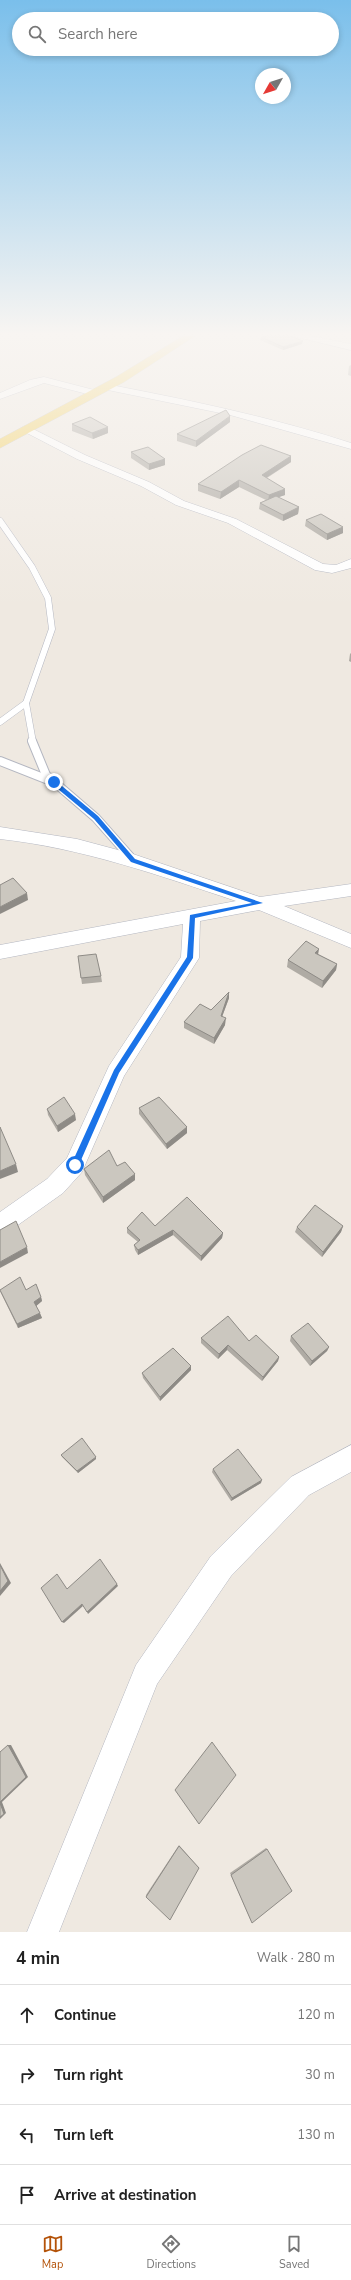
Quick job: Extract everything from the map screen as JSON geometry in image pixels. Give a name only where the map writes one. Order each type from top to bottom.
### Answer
[{"type":"main road","points":[[0,444],[32,426]]},
{"type":"street","points":[[288,426],[351,446]]},
{"type":"street","points":[[27,429],[81,457],[145,484],[180,503],[232,521],[319,567],[328,570],[341,569],[351,563]]},
{"type":"street","points":[[0,833],[77,845],[133,860],[260,903],[351,941]]},
{"type":"street","points":[[0,952],[260,903],[351,890]]},
{"type":"street","points":[[0,1225],[55,1186],[75,1165],[116,1072],[190,958],[192,916]]},
{"type":"street","points":[[43,1932],[146,1675],[221,1566],[300,1486],[351,1458]]},
{"type":"lane","points":[[0,521],[32,566],[48,598],[52,629],[41,665],[26,703],[32,740],[46,775],[96,818],[133,860]]},
{"type":"lane","points":[[0,722],[26,703]]},
{"type":"lane","points":[[0,761],[54,782]]},
{"type":"building","points":[[77,426],[108,427],[92,433]]},
{"type":"building","points":[[193,426],[216,426],[196,441],[177,434]]},
{"type":"building","points":[[261,445],[291,456],[262,475],[285,489],[269,495],[239,480],[221,492],[198,484],[242,455]]},
{"type":"building","points":[[148,447],[165,459],[149,464],[131,452]]},
{"type":"building","points":[[276,496],[299,507],[283,515],[260,503]]},
{"type":"building","points":[[321,514],[343,527],[327,534],[306,520]]},
{"type":"building","points":[[13,878],[27,893],[0,907],[0,885]]},
{"type":"building","points":[[306,941],[319,949],[315,953],[337,964],[323,981],[288,960]]},
{"type":"building","points":[[96,954],[101,976],[81,978],[78,956]]},
{"type":"building","points":[[229,992],[221,1016],[226,1018],[214,1038],[184,1022],[200,1004],[211,1010]]},
{"type":"building","points":[[64,1097],[75,1114],[57,1126],[47,1109]]},
{"type":"building","points":[[159,1097],[187,1127],[166,1144],[139,1108]]},
{"type":"building","points":[[0,1127],[16,1164],[0,1171]]},
{"type":"building","points":[[109,1150],[117,1166],[125,1162],[135,1174],[103,1197],[84,1169]]},
{"type":"building","points":[[187,1197],[223,1233],[201,1256],[173,1230],[138,1250],[134,1245],[140,1240],[127,1228],[142,1212],[155,1226]]},
{"type":"building","points":[[315,1205],[343,1226],[323,1252],[297,1227]]},
{"type":"building","points":[[16,1221],[27,1247],[0,1262],[0,1230]]},
{"type":"building","points":[[20,1277],[26,1290],[36,1284],[41,1297],[34,1302],[40,1313],[17,1324],[0,1290]]},
{"type":"building","points":[[228,1316],[249,1341],[256,1335],[279,1357],[263,1377],[228,1345],[219,1354],[201,1338]]},
{"type":"building","points":[[308,1323],[329,1347],[312,1361],[291,1336]]},
{"type":"building","points":[[173,1348],[191,1366],[160,1397],[142,1373]]},
{"type":"building","points":[[82,1438],[96,1457],[77,1471],[61,1455]]},
{"type":"building","points":[[238,1449],[262,1480],[232,1498],[213,1469]]},
{"type":"building","points":[[100,1559],[117,1584],[87,1612],[82,1604],[62,1622],[41,1588],[57,1574],[67,1589]]},
{"type":"building","points":[[0,1565],[8,1581],[0,1591]]},
{"type":"building","points":[[212,1742],[236,1775],[199,1824],[175,1790]]},
{"type":"building","points":[[8,1745],[26,1777],[0,1802],[0,1752]]},
{"type":"building","points":[[0,1803],[4,1814],[0,1817]]},
{"type":"building","points":[[179,1846],[199,1868],[170,1920],[146,1897]]},
{"type":"building","points":[[267,1849],[292,1891],[252,1923],[231,1875]]},
{"type":"route","points":[[54,782],[96,818],[133,860],[260,903],[192,916],[192,949],[190,958],[116,1072],[75,1165]]}]
